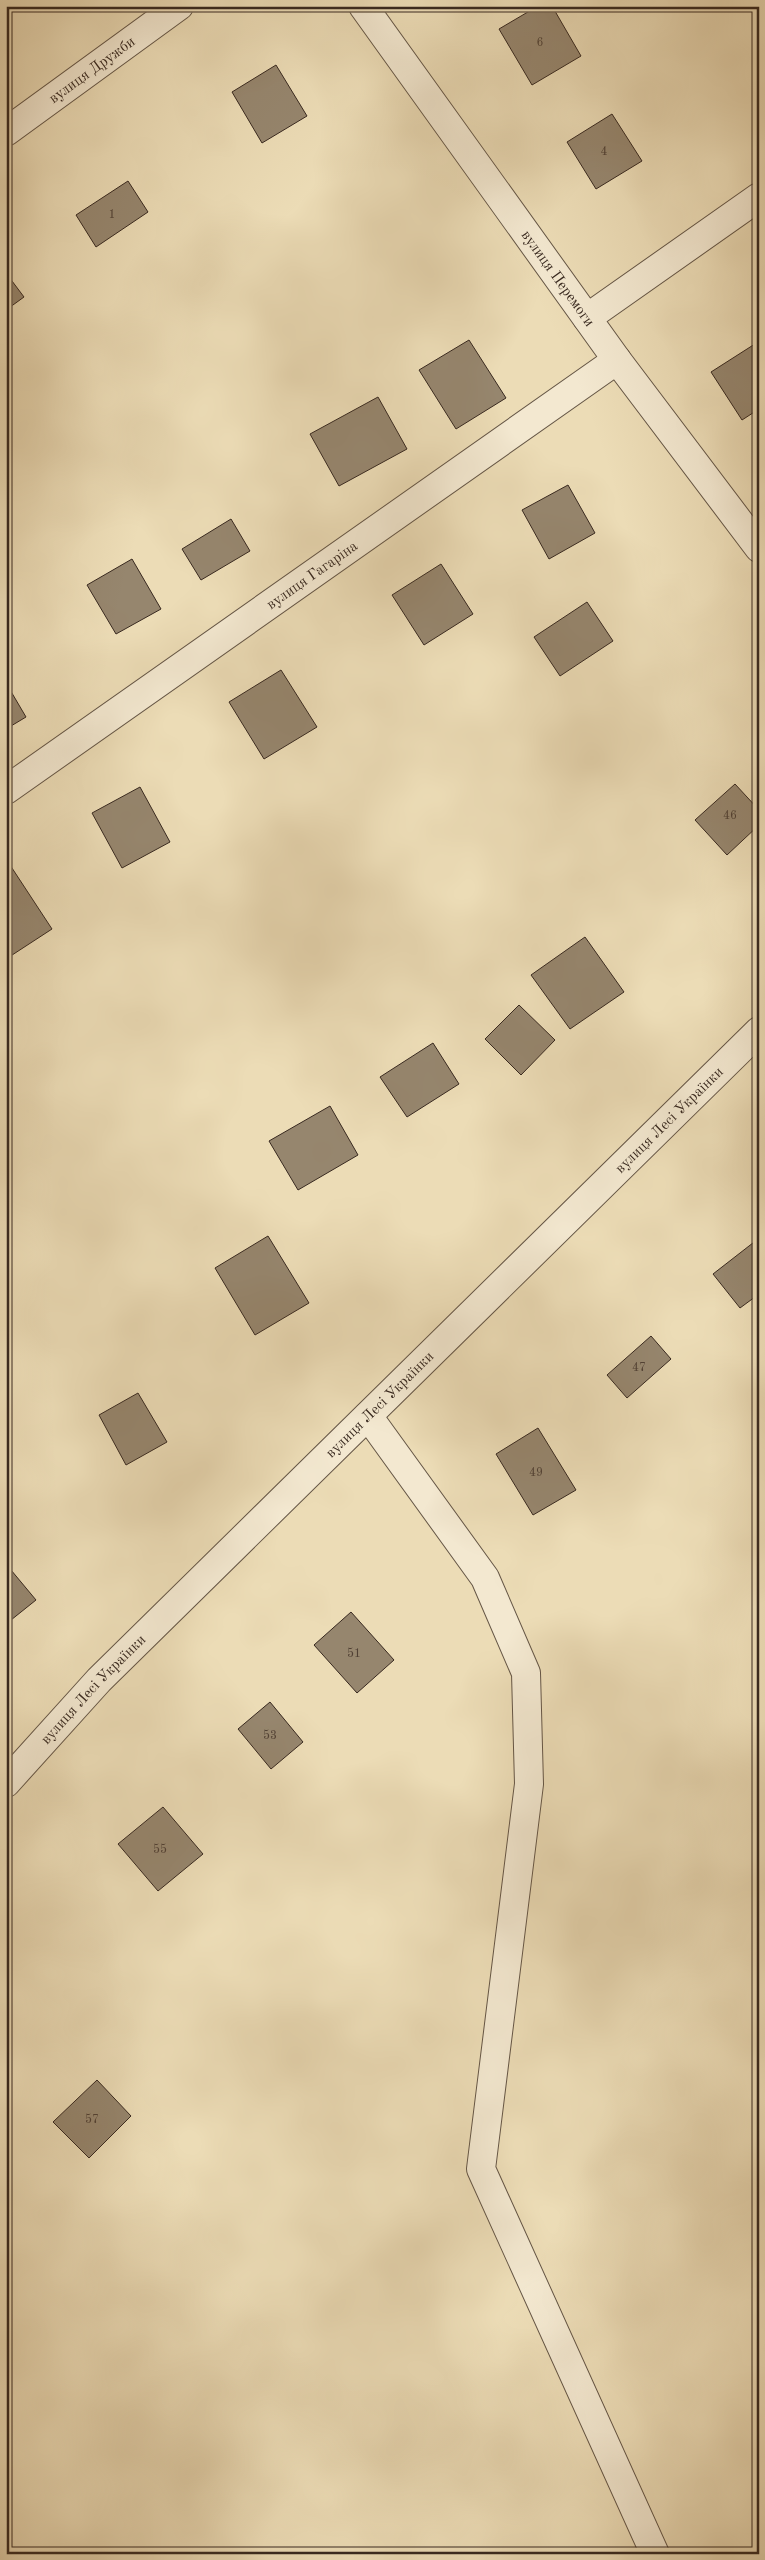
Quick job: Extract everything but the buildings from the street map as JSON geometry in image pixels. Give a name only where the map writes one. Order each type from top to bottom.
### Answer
[{"type":"street","name":"вулиця Дружби","points":[[6,132],[179,6]]},
{"type":"street","name":"вулиця Перемоги","points":[[363,6],[617,360],[759,548]]},
{"type":"street","points":[[587,318],[759,198]]},
{"type":"street","name":"вулиця Гагаріна","points":[[6,790],[617,360]]},
{"type":"street","name":"вулиця Лесі Українки","points":[[6,1783],[99,1680],[759,1031]]},
{"type":"street","points":[[368,1416],[485,1578],[526,1673],[528,1784],[481,2169],[655,2554]]}]
